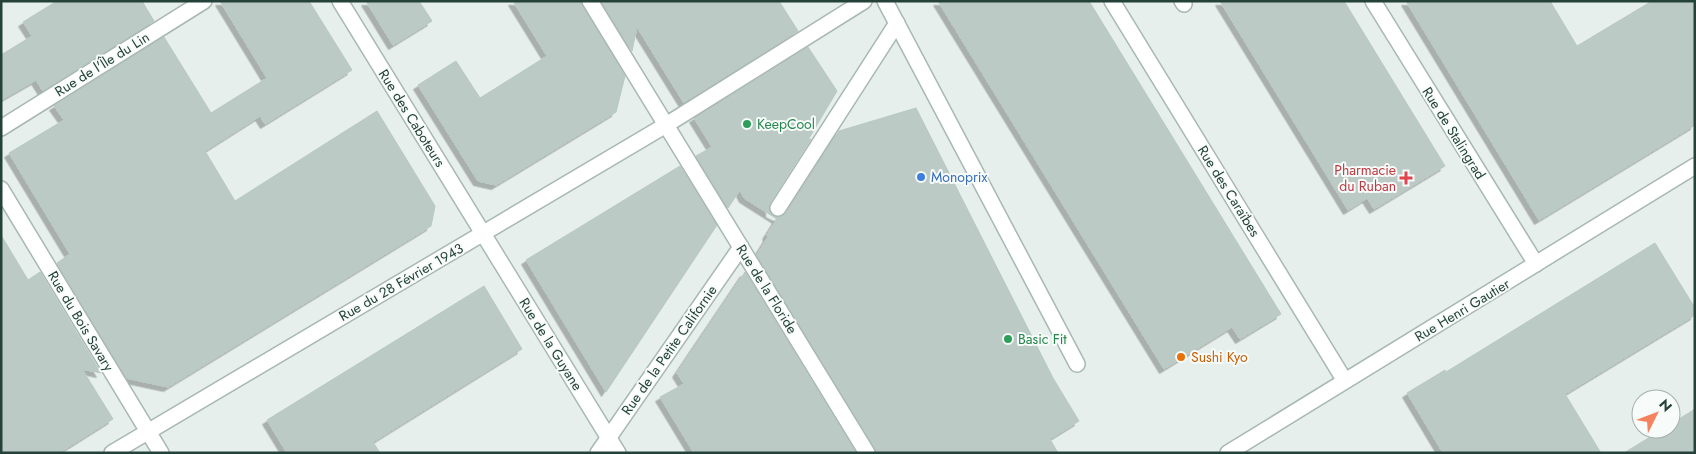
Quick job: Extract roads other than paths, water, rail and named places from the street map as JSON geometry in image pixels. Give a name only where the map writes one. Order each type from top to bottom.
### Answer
[{"type":"street","name":"Rue de l'Île du Lin","points":[[1,128],[204,1]]},
{"type":"street","name":"Rue des Caboteurs","points":[[340,1],[483,234]]},
{"type":"street","name":"Rue de la Floride","points":[[590,1],[867,453]]},
{"type":"street","name":"Rue du 28 Février 1943","points":[[112,453],[666,125],[864,1]]},
{"type":"street","points":[[885,1],[1077,364]]},
{"type":"street","name":"Rue des Caraïbes","points":[[1112,1],[1345,381]]},
{"type":"street","name":"Rue de Stalingrad","points":[[1372,1],[1536,264]]},
{"type":"street","points":[[778,208],[897,23]]},
{"type":"street","name":"Rue Henri Gautier","points":[[1228,453],[1695,166]]},
{"type":"street","name":"Rue du Bois Savary","points":[[1,189],[161,453]]},
{"type":"street","name":"Rue de la Guyane","points":[[483,234],[618,453]]},
{"type":"street","name":"Rue de la Petite Californie","points":[[598,453],[741,247]]},
{"type":"place","name":"KeepCool","points":[[747,124]]},
{"type":"place","name":"Monoprix","points":[[921,177]]},
{"type":"place","name":"Pharmacie du Ruban","points":[[1406,178]]},
{"type":"place","name":"Basic Fit","points":[[1008,339]]},
{"type":"place","name":"Sushi Kyo","points":[[1181,357]]}]
